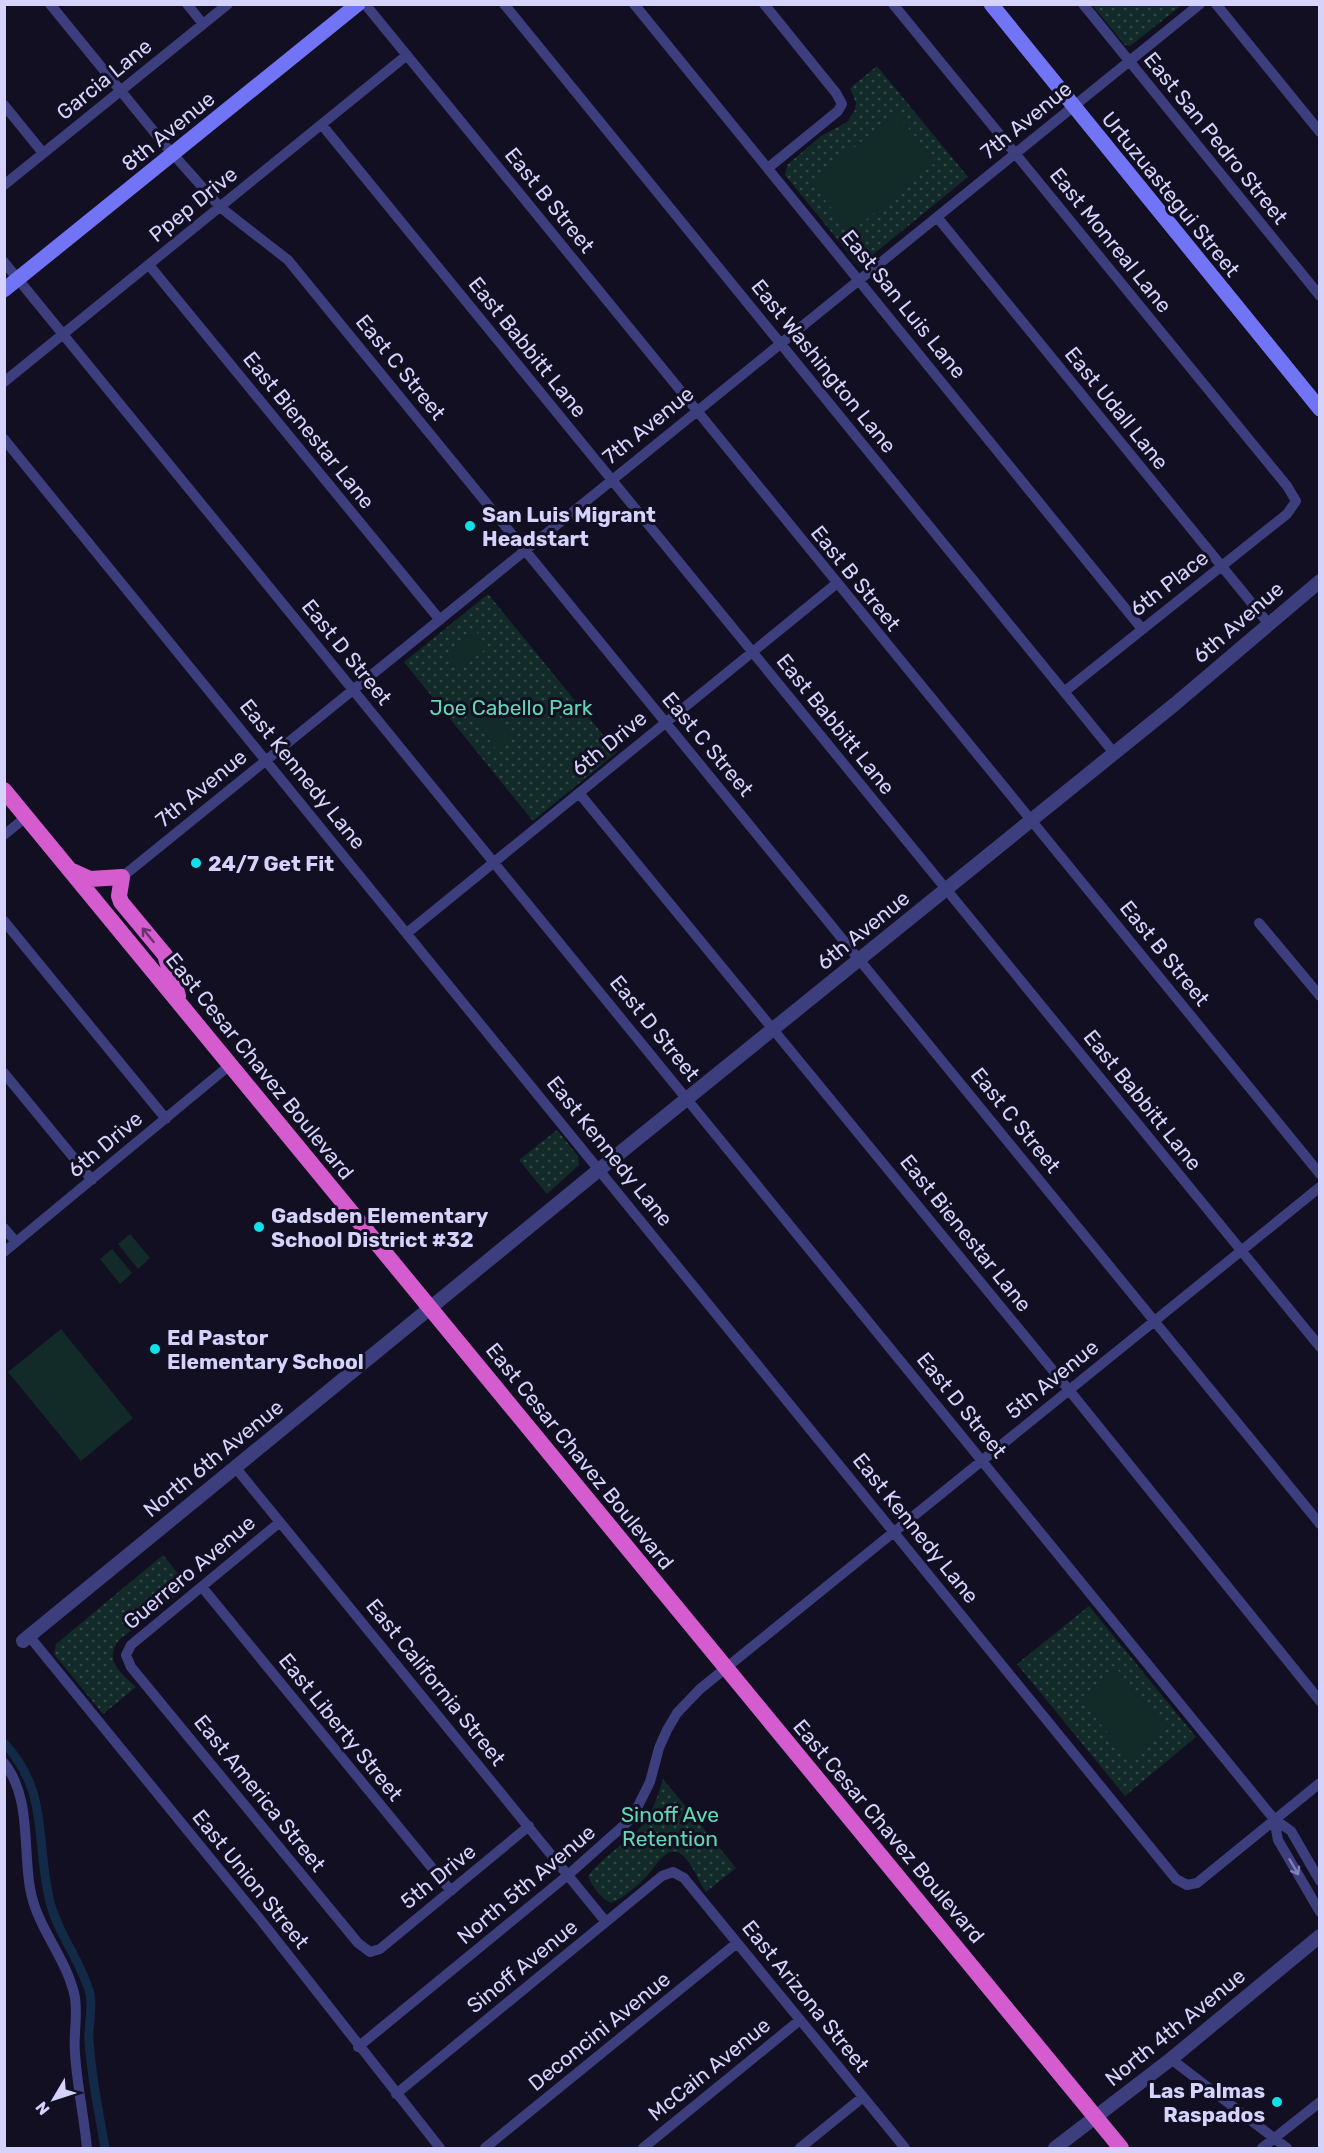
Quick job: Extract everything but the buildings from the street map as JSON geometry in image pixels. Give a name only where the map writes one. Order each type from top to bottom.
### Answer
[{"type":"highway","name":"East Cesar Chavez Boulevard","points":[[4,790],[1121,2148]]},
{"type":"highway","points":[[68,869],[90,879],[122,877],[119,896],[121,902],[165,956],[181,1006]]},
{"type":"main road","name":"8th Avenue","points":[[4,290],[358,4]]},
{"type":"main road","name":"Urtuzuastegui Street","points":[[991,4],[1320,410]]},
{"type":"street","name":"East C Street","points":[[51,4],[173,154],[220,207],[288,260],[665,723],[861,958],[1320,1524]]},
{"type":"street","points":[[187,4],[203,24]]},
{"type":"street","name":"Garcia Lane","points":[[4,184],[228,4]]},
{"type":"street","name":"East B Street","points":[[365,4],[836,584],[1320,1174]]},
{"type":"street","name":"East Washington Lane","points":[[504,4],[1114,753]]},
{"type":"street","name":"East San Luis Lane","points":[[634,4],[1142,629]]},
{"type":"street","points":[[764,4],[836,93],[842,104],[838,111],[768,168]]},
{"type":"street","name":"East Monreal Lane","points":[[893,4],[1287,486],[1296,501]]},
{"type":"street","name":"East San Pedro Street","points":[[1083,4],[1320,296]]},
{"type":"street","name":"7th Avenue","points":[[122,877],[1200,4]]},
{"type":"street","points":[[1216,4],[1320,132]]},
{"type":"street","name":"Ppep Drive","points":[[4,382],[406,55]]},
{"type":"street","points":[[4,105],[43,153]]},
{"type":"street","name":"East Babbitt Lane","points":[[322,125],[1320,1347]]},
{"type":"street","name":"East Udall Lane","points":[[937,217],[1268,623]]},
{"type":"street","name":"East D Street","points":[[4,262],[1274,1819],[1291,1831],[1320,1881]]},
{"type":"street","name":"East Bienestar Lane","points":[[149,265],[440,620]]},
{"type":"street","name":"East Kennedy Lane","points":[[4,439],[1176,1879],[1187,1886],[1197,1882],[1274,1819]]},
{"type":"street","name":"6th Place","points":[[1064,692],[1287,514],[1296,501]]},
{"type":"street","name":"6th Avenue","points":[[430,1308],[1213,673],[1268,623],[1320,581]]},
{"type":"street","name":"6th Drive","points":[[407,933],[836,584]]},
{"type":"street","name":"East Bienestar Lane","points":[[579,793],[1069,1390],[1320,1701]]},
{"type":"street","points":[[4,835],[26,817]]},
{"type":"street","points":[[4,921],[166,1119]]},
{"type":"street","points":[[1259,923],[1320,996]]},
{"type":"street","name":"6th Drive","points":[[4,1252],[230,1065]]},
{"type":"street","points":[[4,1073],[92,1180]]},
{"type":"street","name":"5th Avenue","points":[[725,1669],[1320,1187]]},
{"type":"street","points":[[4,1228],[16,1242]]},
{"type":"street","name":"North 6th Avenue","points":[[26,1639],[430,1308]]},
{"type":"street","name":"East California Street","points":[[235,1467],[606,1922]]},
{"type":"street","name":"Guerrero Avenue","points":[[126,1655],[131,1645],[280,1522]]},
{"type":"street","name":"East Liberty Street","points":[[202,1587],[451,1891]]},
{"type":"street","name":"East Union Street","points":[[26,1639],[263,1923],[358,2047],[441,2148]]},
{"type":"street","name":"East America Street","points":[[126,1655],[131,1667],[358,1943],[370,1952]]},
{"type":"street","name":"North 5th Avenue","points":[[358,2047],[568,1875],[632,1818],[642,1804],[659,1748],[672,1722],[687,1702],[725,1669]]},
{"type":"street","points":[[4,1763],[12,1773],[23,1812],[30,1890],[46,1932],[65,1963],[75,1995],[75,2053],[87,2148]]},
{"type":"street","points":[[1274,1819],[1320,1783]]},
{"type":"street","name":"East D Street","points":[[1274,1819],[1278,1840],[1320,1912]]},
{"type":"street","name":"5th Drive","points":[[370,1952],[380,1949],[530,1826]]},
{"type":"street","name":"Sinoff Avenue","points":[[396,2094],[662,1876],[673,1872]]},
{"type":"street","name":"East Arizona Street","points":[[673,1872],[684,1878],[905,2148]]},
{"type":"street","name":"North 4th Avenue","points":[[1055,2148],[1171,2059],[1320,1936]]},
{"type":"street","name":"Deconcini Avenue","points":[[485,2148],[737,1943]]},
{"type":"street","name":"McCain Avenue","points":[[643,2148],[800,2020]]},
{"type":"street","points":[[1171,2059],[1287,2148]]},
{"type":"street","points":[[800,2148],[863,2097]]},
{"type":"street","points":[[1262,2148],[1320,2102]]},
{"type":"green space","points":[[1092,5],[1182,5],[1130,46],[1125,45]]},
{"type":"green space","points":[[877,66],[968,177],[859,266],[785,175],[787,165],[821,136],[847,122],[855,110],[856,103],[850,88]]},
{"type":"green space","points":[[896,113],[936,162],[851,232],[811,183]]},
{"type":"green space","name":"Joe Cabello Park","points":[[488,594],[617,752],[533,821],[404,662]]},
{"type":"green space","points":[[476,631],[488,647],[459,671],[446,655]]},
{"type":"green space","points":[[491,710],[512,737],[497,750],[475,722]]},
{"type":"green space","points":[[557,1130],[578,1156],[579,1165],[547,1194],[519,1160]]},
{"type":"green space","points":[[130,1234],[150,1258],[138,1269],[118,1244]]},
{"type":"green space","points":[[112,1249],[132,1273],[120,1284],[100,1259]]},
{"type":"green space","points":[[61,1329],[133,1418],[81,1461],[8,1372]]},
{"type":"green space","points":[[163,1555],[188,1586],[119,1640],[115,1647],[113,1660],[120,1671],[136,1687],[103,1714],[54,1654],[56,1644]]},
{"type":"green space","points":[[1089,1606],[1196,1737],[1125,1796],[1017,1664]]},
{"type":"green space","points":[[1116,1668],[1166,1729],[1130,1760],[1080,1699]]},
{"type":"green space","name":"Sinoff Ave Retention","points":[[663,1779],[736,1868],[706,1892],[687,1860],[675,1851],[669,1852],[638,1885],[611,1903],[597,1892],[588,1876],[600,1862],[645,1822]]},
{"type":"waterway","points":[[4,1743],[19,1761],[35,1799],[50,1902],[58,1925],[81,1970],[90,1994],[90,2054],[105,2148]]},
{"type":"place","name":"San Luis Migrant Headstart","points":[[470,526]]},
{"type":"place","name":"24/7 Get Fit","points":[[196,863]]},
{"type":"place","name":"Gadsden Elementary School District #32","points":[[259,1227]]},
{"type":"place","name":"Ed Pastor Elementary School","points":[[155,1349]]},
{"type":"place","name":"Las Palmas Raspados","points":[[1277,2102]]}]
